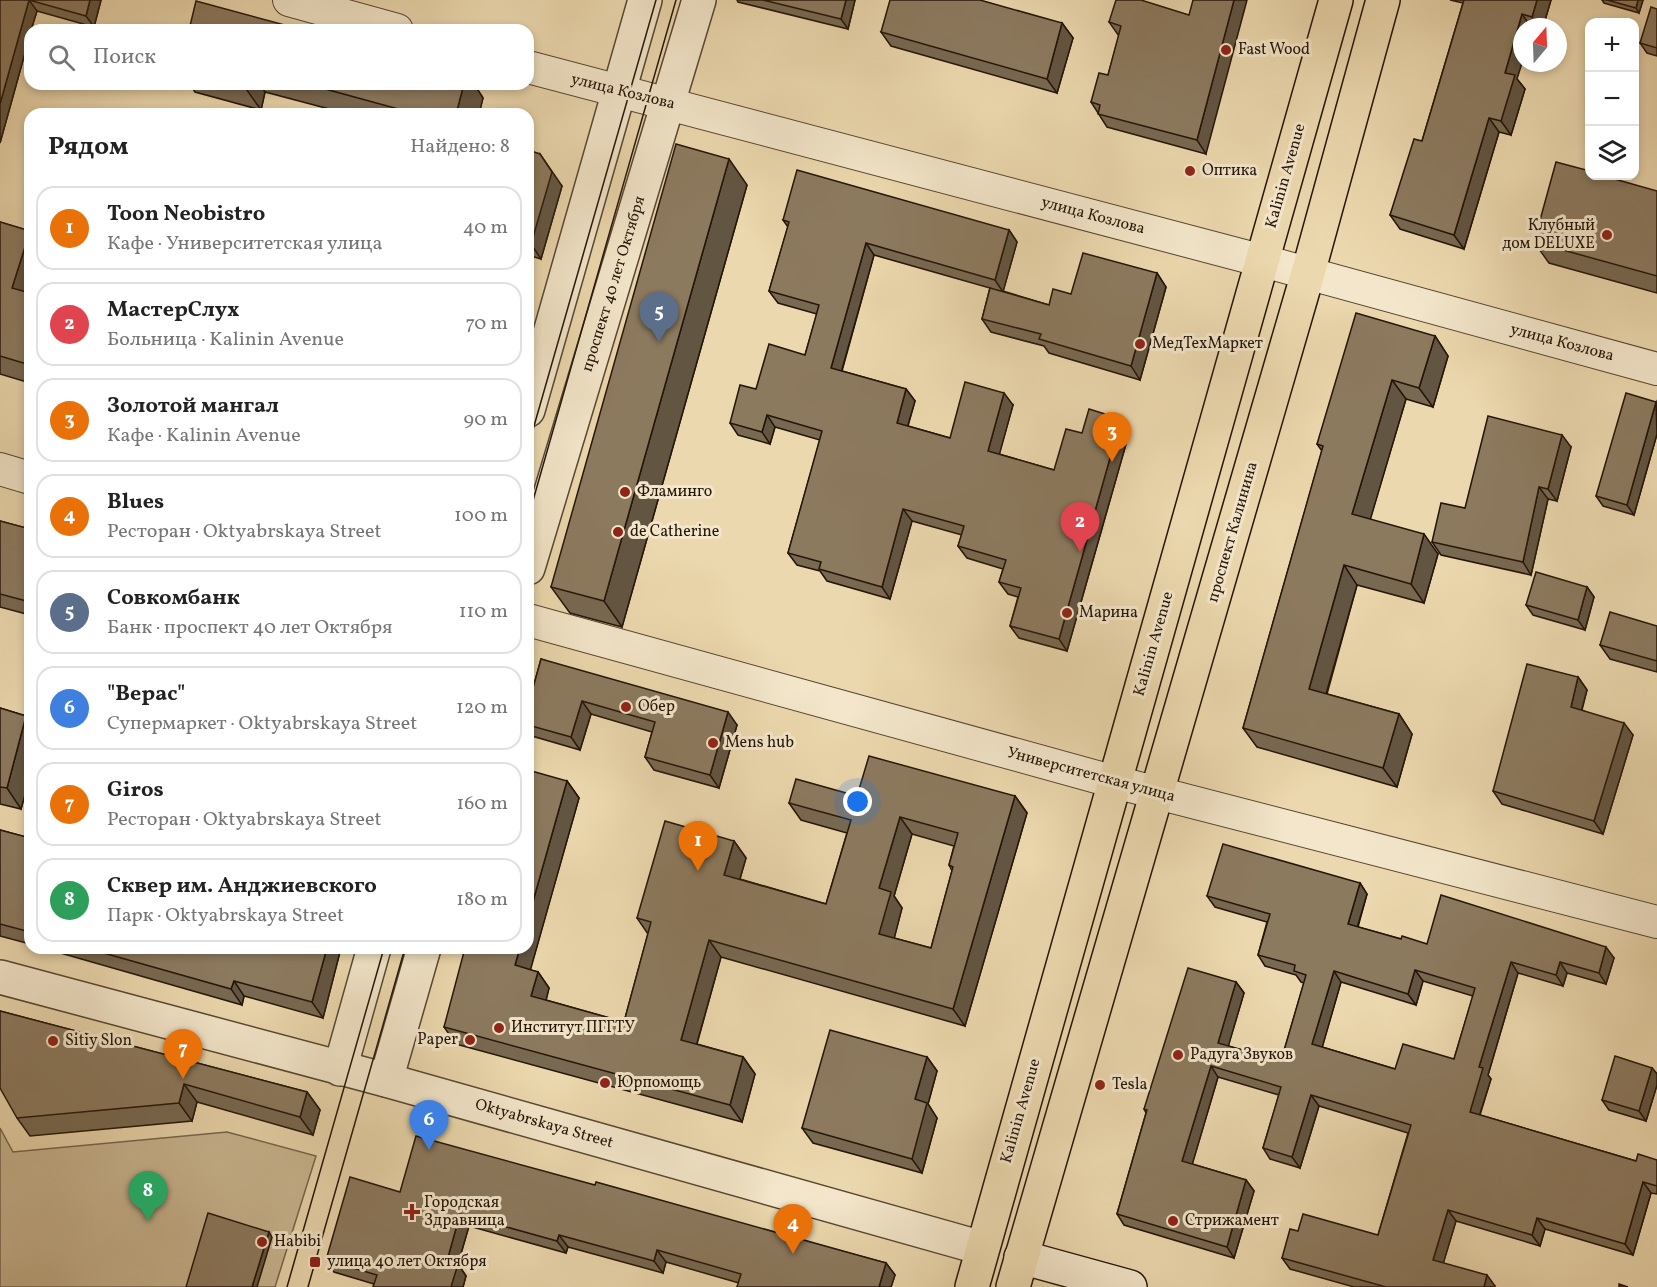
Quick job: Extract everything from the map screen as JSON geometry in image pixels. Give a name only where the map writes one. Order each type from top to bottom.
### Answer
[{"type":"main road","name":"Kalinin Avenue","points":[[972,1287],[1336,0]]},
{"type":"main road","points":[[1308,273],[1383,0]]},
{"type":"main road","name":"проспект Калинина","points":[[1157,792],[1308,273]]},
{"type":"main road","points":[[1017,1272],[1157,792]]},
{"type":"street","points":[[290,0],[376,24]]},
{"type":"street","points":[[534,389],[621,92],[645,0]]},
{"type":"street","name":"проспект 40 лет Октября","points":[[534,548],[699,0]]},
{"type":"street","name":"улица Козлова","points":[[534,69],[1308,273],[1657,369]]},
{"type":"street","points":[[0,469],[24,476]]},
{"type":"street","name":"Университетская улица","points":[[534,622],[1115,782],[1657,922]]},
{"type":"street","points":[[340,1070],[372,954]]},
{"type":"street","points":[[386,1080],[422,954]]},
{"type":"street","name":"Oktyabrskaya Street","points":[[0,977],[340,1070],[386,1080],[982,1248]]},
{"type":"street","points":[[1017,1272],[1130,1287]]},
{"type":"shaded area","points":[[0,1128],[13,1152],[227,1132],[316,1156],[275,1287],[0,1287]]},
{"type":"building","points":[[0,0],[29,0],[0,104]]},
{"type":"building","points":[[29,0],[90,0],[86,16]]},
{"type":"building","points":[[763,0],[846,0],[841,19]]},
{"type":"building","points":[[890,0],[980,0],[1062,23],[1047,79],[881,32]]},
{"type":"building","points":[[1116,0],[1141,0],[1189,15],[1193,0],[1234,0],[1197,140],[1098,114],[1100,105],[1091,102],[1099,73],[1108,75],[1121,26],[1109,22]]},
{"type":"building","points":[[1464,0],[1537,0],[1532,17],[1522,14],[1521,18],[1513,18],[1513,45],[1505,73],[1515,75],[1501,121],[1489,118],[1454,235],[1390,215],[1414,139],[1422,141]]},
{"type":"building","points":[[1607,0],[1638,0],[1636,8]]},
{"type":"building","points":[[196,1],[281,24],[190,24]]},
{"type":"building","points":[[1651,7],[1657,9],[1657,48],[1640,43]]},
{"type":"building","points":[[329,90],[462,90],[458,108],[395,108]]},
{"type":"building","points":[[676,144],[729,159],[604,601],[551,587]]},
{"type":"building","points":[[534,152],[540,154],[552,172],[534,234]]},
{"type":"building","name":"Клубный дом DELUXE","points":[[1556,162],[1585,170],[1585,180],[1618,180],[1657,191],[1657,276],[1534,242]]},
{"type":"building","points":[[797,170],[1009,230],[995,280],[866,243],[831,368],[906,389],[897,423],[950,438],[965,382],[1004,393],[988,451],[1054,470],[1066,429],[1082,433],[1089,409],[1121,419],[1059,639],[1010,626],[1021,588],[999,582],[1006,560],[958,546],[964,526],[903,509],[882,587],[819,569],[821,562],[788,553],[822,431],[767,415],[762,432],[730,423],[740,385],[756,389],[769,344],[805,355],[819,305],[769,291],[789,222],[783,220]]},
{"type":"building","points":[[0,222],[24,229],[24,250],[12,288],[24,291],[24,363],[0,356]]},
{"type":"building","points":[[1083,253],[1157,273],[1131,366],[1039,339],[1041,334],[982,319],[990,288],[1049,305],[1053,289],[1071,294]]},
{"type":"building","points":[[1356,313],[1435,336],[1419,388],[1392,380],[1352,514],[1424,534],[1411,584],[1344,565],[1309,689],[1399,714],[1383,768],[1243,728],[1323,446],[1317,444]]},
{"type":"building","points":[[1626,393],[1656,402],[1627,505],[1596,496]]},
{"type":"building","points":[[1488,416],[1562,435],[1548,489],[1539,487],[1523,562],[1432,542],[1441,503],[1465,508]]},
{"type":"building","points":[[0,521],[24,527],[24,600],[0,594]]},
{"type":"building","points":[[1536,572],[1587,587],[1578,620],[1526,605]]},
{"type":"building","points":[[1610,612],[1657,626],[1657,661],[1600,645]]},
{"type":"building","points":[[541,659],[728,712],[710,775],[645,757],[655,722],[582,701],[571,737],[534,727],[534,684]]},
{"type":"building","points":[[1527,664],[1578,677],[1571,707],[1624,723],[1594,821],[1493,791]]},
{"type":"building","points":[[0,708],[24,715],[24,724],[7,788],[0,787]]},
{"type":"building","points":[[869,756],[1015,796],[953,1009],[709,940],[681,1040],[743,1057],[730,1105],[444,1027],[463,954],[518,954],[515,965],[538,972],[531,996],[624,1022],[651,922],[637,918],[665,821],[734,841],[724,875],[826,904],[851,820],[789,803],[796,779],[857,796]],"holes":[[[900,817],[958,833],[949,865],[953,867],[931,948],[879,934],[891,892],[879,888]]]},
{"type":"building","points":[[534,772],[567,781],[534,898]]},
{"type":"building","points":[[0,830],[24,836],[24,930],[0,924]]},
{"type":"building","points":[[1223,844],[1360,883],[1348,924],[1401,939],[1402,936],[1427,944],[1441,895],[1606,947],[1599,973],[1560,962],[1556,975],[1511,962],[1479,1067],[1483,1068],[1470,1112],[1636,1161],[1638,1154],[1657,1160],[1657,1186],[1643,1182],[1625,1244],[1537,1218],[1532,1235],[1448,1210],[1433,1260],[1487,1275],[1484,1287],[1386,1287],[1282,1258],[1290,1229],[1298,1231],[1303,1214],[1378,1235],[1411,1125],[1311,1095],[1292,1157],[1263,1148],[1281,1087],[1211,1066],[1182,1161],[1246,1180],[1227,1247],[1117,1214],[1147,1110],[1144,1109],[1188,968],[1236,982],[1218,1043],[1281,1061],[1306,975],[1294,971],[1295,965],[1258,955],[1270,914],[1207,896]],"holes":[[[1415,970],[1475,988],[1454,1059],[1403,1044],[1395,1069],[1312,1044],[1334,971],[1408,994]]]},
{"type":"building","points":[[107,954],[325,954],[312,1002],[234,981],[231,989]]},
{"type":"building","points":[[0,1011],[307,1092],[300,1117],[184,1084],[179,1103],[17,1118],[0,1088]]},
{"type":"building","points":[[830,1030],[927,1057],[915,1099],[927,1103],[912,1159],[802,1128]]},
{"type":"building","points":[[1615,1056],[1652,1068],[1639,1111],[1602,1100]]},
{"type":"building","points":[[416,1136],[595,1185],[596,1182],[886,1263],[879,1287],[737,1287],[741,1274],[657,1250],[654,1261],[559,1235],[557,1241],[460,1214],[447,1261],[458,1264],[451,1287],[373,1287],[377,1275],[326,1260],[350,1177],[400,1192]]},
{"type":"building","points":[[208,1213],[269,1232],[252,1287],[186,1287]]},
{"type":"tram line","points":[[534,426],[656,0]]},
{"type":"tram line","points":[[534,497],[676,0]]},
{"type":"tram line","points":[[287,1287],[382,954]]},
{"type":"tram line","points":[[308,1287],[403,954]]},
{"type":"place","name":"Fast Wood","points":[[1226,50]]},
{"type":"place","name":"Оптика","points":[[1190,171]]},
{"type":"place","name":"Клубный дом DELUXE","points":[[1607,235]]},
{"type":"place","name":"Совкомбанк","points":[[659,342]]},
{"type":"place","name":"МедТехМаркет","points":[[1140,344]]},
{"type":"place","name":"Золотой мангал","points":[[1112,462]]},
{"type":"place","name":"Фламинго","points":[[625,492]]},
{"type":"place","name":"de Catherine","points":[[618,532]]},
{"type":"place","name":"МастерСлух","points":[[1080,552]]},
{"type":"place","name":"Марина","points":[[1067,613]]},
{"type":"place","name":"Обер","points":[[626,707]]},
{"type":"place","name":"Mens hub","points":[[713,743]]},
{"type":"place","name":"Toon Neobistro","points":[[698,871]]},
{"type":"place","name":"Институт ПГГТУ","points":[[499,1028]]},
{"type":"place","name":"Paper","points":[[470,1040]]},
{"type":"place","name":"Sitiy Slon","points":[[53,1041]]},
{"type":"place","name":"Радуга Звуков","points":[[1178,1055]]},
{"type":"place","name":"Giros","points":[[183,1079]]},
{"type":"place","name":"Юрпомощь","points":[[605,1083]]},
{"type":"place","name":"Tesla","points":[[1100,1085]]},
{"type":"place","name":"\"Верас\"","points":[[429,1150]]},
{"type":"place","name":"Городская Здравница","points":[[412,1212]]},
{"type":"place","name":"Сквер им. Анджиевского","points":[[148,1221]]},
{"type":"place","name":"Стрижамент","points":[[1173,1221]]},
{"type":"place","name":"Habibi","points":[[262,1242]]},
{"type":"place","name":"Blues","points":[[793,1254]]},
{"type":"place","name":"улица 40 лет Октября","points":[[315,1262]]}]
